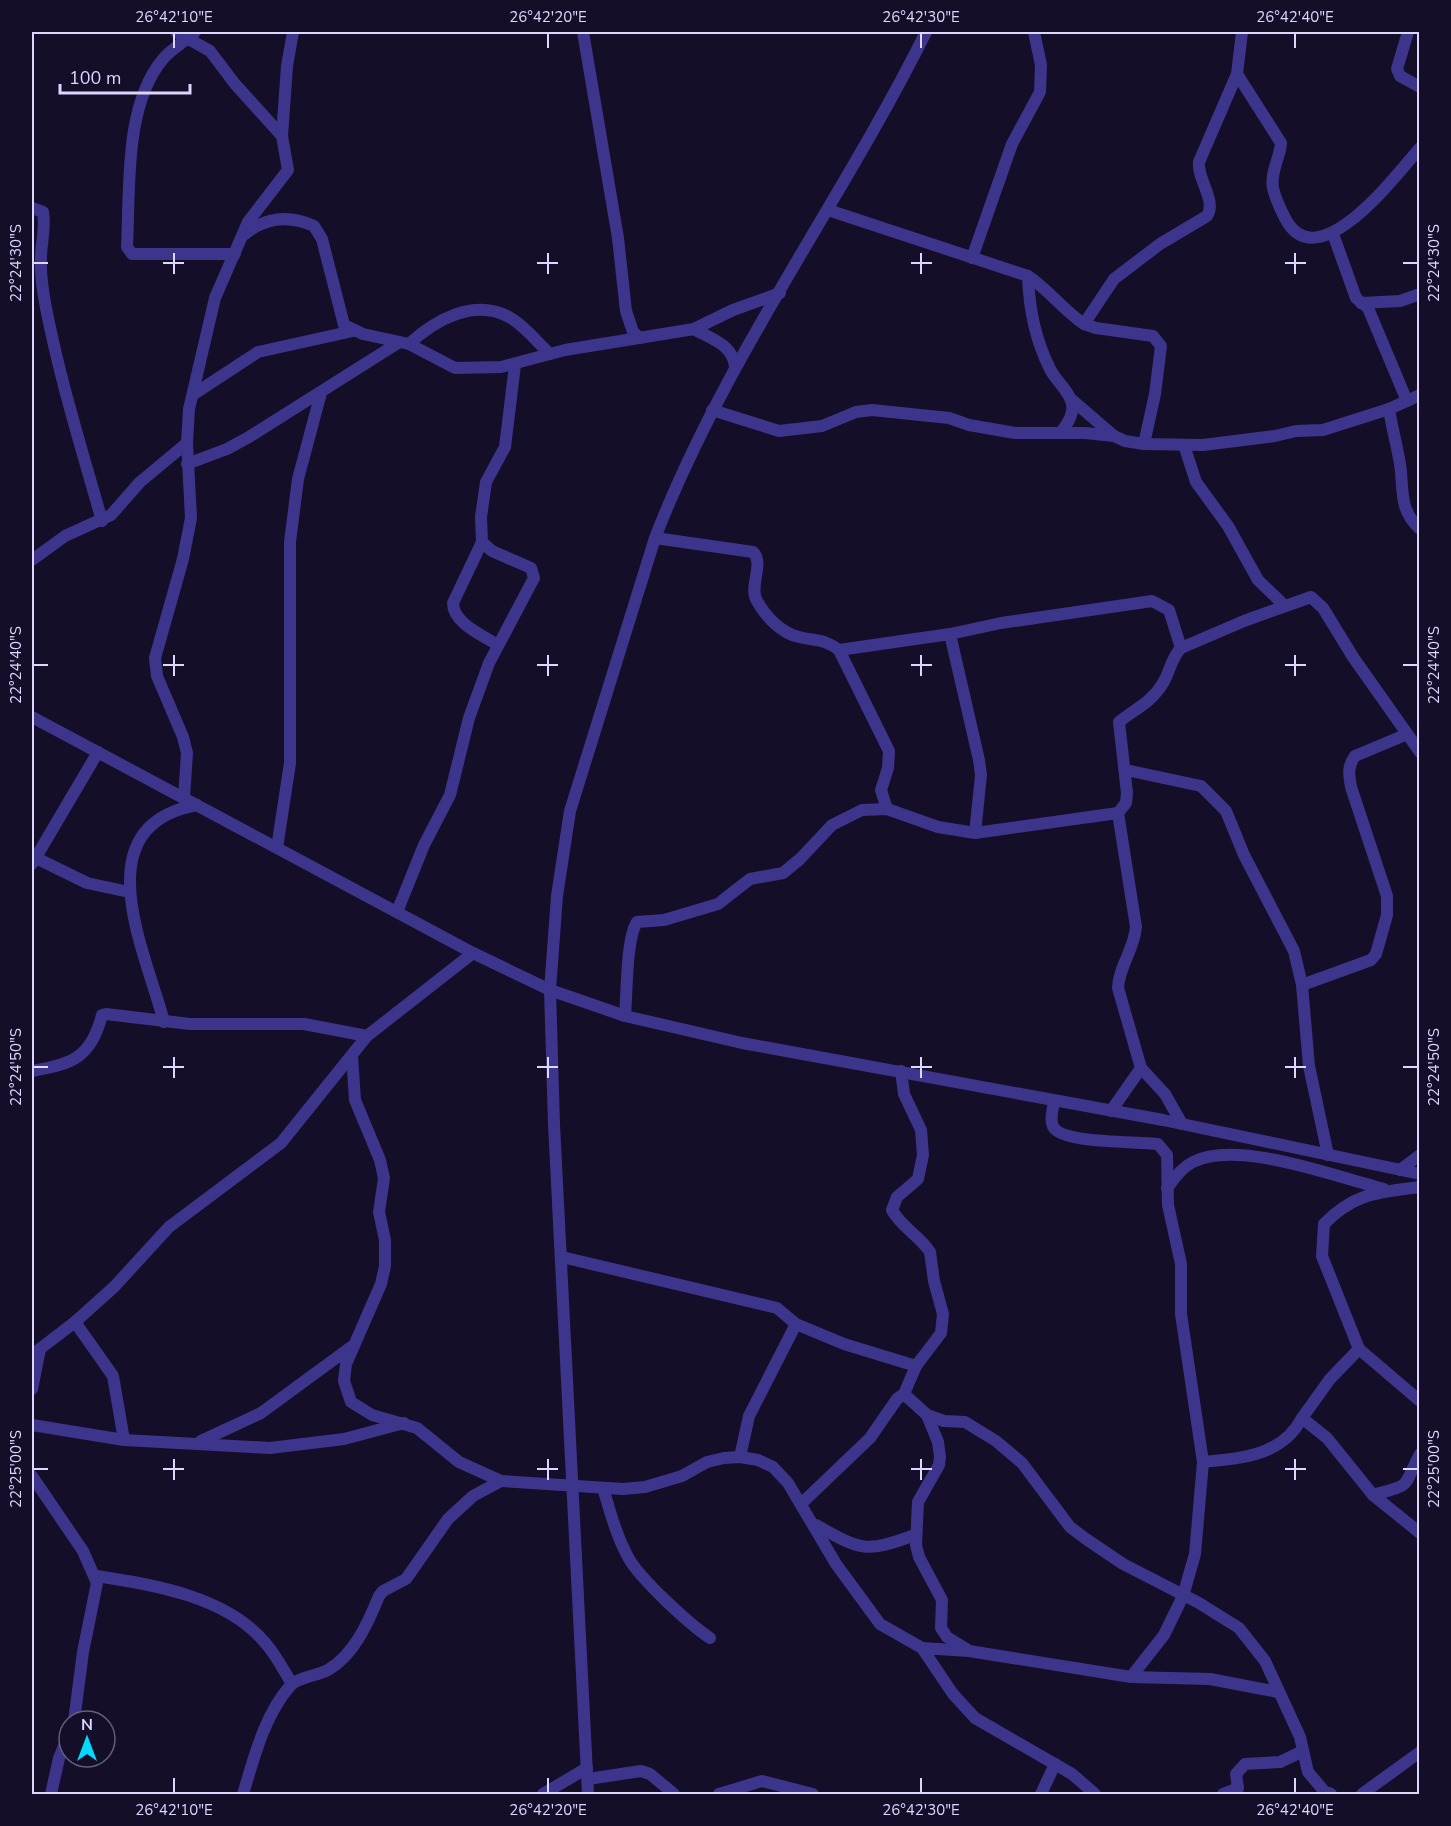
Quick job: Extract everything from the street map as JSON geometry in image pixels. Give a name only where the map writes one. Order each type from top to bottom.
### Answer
[{"type":"street","points":[[176,32],[191,35],[210,51],[282,136],[286,147],[286,173],[255,211],[215,298],[188,414],[187,442],[191,518],[183,559],[155,658],[157,676],[188,753],[184,798]]},
{"type":"street","points":[[282,136],[288,58],[293,32]]},
{"type":"street","points":[[583,32],[618,238],[626,311],[633,332],[640,338]]},
{"type":"street","points":[[588,1794],[554,1124],[550,990],[557,896],[570,811],[655,538],[671,496],[735,366],[887,109],[926,32]]},
{"type":"street","points":[[972,258],[1012,144],[1040,92],[1041,65],[1034,32]]},
{"type":"street","points":[[1084,324],[1114,279],[1160,244],[1210,212],[1210,202],[1200,175],[1199,162],[1237,74],[1242,32]]},
{"type":"street","points":[[1408,32],[1397,69],[1400,76],[1419,87]]},
{"type":"street","points":[[191,35],[162,59],[149,80],[136,116],[128,252],[235,254]]},
{"type":"street","points":[[1237,74],[1281,143],[1273,176],[1273,188],[1291,229],[1298,235],[1310,238],[1333,234],[1371,203],[1419,148]]},
{"type":"street","points":[[32,208],[43,212],[41,262],[47,309],[65,384],[68,408],[79,435],[102,521]]},
{"type":"street","points":[[828,210],[1028,276],[1046,288],[1067,313],[1084,324],[1096,328],[1153,336],[1159,340],[1161,346],[1155,394],[1144,444]]},
{"type":"street","points":[[244,235],[257,224],[270,220],[286,218],[314,226],[322,239],[344,325],[353,331],[403,344],[455,369],[515,364],[550,354],[694,329],[715,317],[780,293]]},
{"type":"street","points":[[1333,234],[1347,276],[1360,303],[1368,308],[1407,401]]},
{"type":"street","points":[[1028,276],[1032,324],[1051,372],[1071,399],[1114,436],[1125,441],[1184,445],[1231,443],[1296,431],[1323,430],[1389,409],[1419,395]]},
{"type":"street","points":[[1360,303],[1400,301],[1419,294]]},
{"type":"street","points":[[188,464],[227,449],[423,331],[452,316],[475,309],[490,309],[510,318],[550,354]]},
{"type":"street","points":[[694,329],[729,349],[734,356],[735,366]]},
{"type":"street","points":[[194,394],[258,352],[353,331]]},
{"type":"street","points":[[498,645],[456,615],[453,603],[482,542],[481,517],[486,482],[505,447],[515,364]]},
{"type":"street","points":[[276,848],[290,763],[290,542],[298,479],[321,393]]},
{"type":"street","points":[[1060,433],[1071,417],[1071,399]]},
{"type":"street","points":[[1389,409],[1400,464],[1401,498],[1407,514],[1419,528]]},
{"type":"street","points":[[712,410],[779,431],[822,426],[856,412],[872,410],[949,418],[994,431],[1114,436]]},
{"type":"street","points":[[34,556],[77,529],[102,521],[120,508],[140,482],[187,442]]},
{"type":"street","points":[[1184,445],[1196,482],[1219,512],[1258,580],[1285,606]]},
{"type":"street","points":[[655,538],[753,552],[757,560],[754,595],[769,616],[780,628],[792,635],[825,640],[838,650],[889,751],[888,768],[881,790],[887,809]]},
{"type":"street","points":[[398,912],[424,845],[450,795],[469,718],[498,645],[534,573],[531,568],[492,551],[482,542]]},
{"type":"street","points":[[625,1016],[629,956],[633,928],[637,922],[664,920],[718,904],[750,879],[783,873],[800,859],[832,825],[851,814],[874,808],[887,809],[938,827],[975,833],[1118,813],[1126,803],[1126,770],[1119,722],[1147,704],[1163,683],[1174,657],[1181,648],[1306,597],[1319,603],[1419,753]]},
{"type":"street","points":[[838,650],[950,634],[1001,623],[1152,602],[1160,603],[1169,610],[1181,648]]},
{"type":"street","points":[[950,634],[980,767],[975,833]]},
{"type":"street","points":[[32,717],[473,953],[550,990],[625,1016],[742,1043],[1182,1124],[1419,1174]]},
{"type":"street","points":[[1302,985],[1323,975],[1363,964],[1376,954],[1387,915],[1387,896],[1348,772],[1355,756],[1405,735]]},
{"type":"street","points":[[98,752],[33,860],[87,883],[129,892]]},
{"type":"street","points":[[1126,770],[1201,786],[1216,798],[1226,811],[1244,855],[1294,951],[1302,985],[1309,1066],[1328,1155]]},
{"type":"street","points":[[164,1022],[154,986],[136,938],[129,892],[132,857],[141,837],[163,818],[197,805]]},
{"type":"street","points":[[1118,813],[1136,927],[1135,940],[1119,976],[1118,988],[1141,1068],[1165,1094],[1182,1124]]},
{"type":"street","points":[[32,1389],[36,1352],[75,1322],[114,1287],[169,1227],[281,1143],[367,1036],[473,953]]},
{"type":"street","points":[[32,1071],[64,1065],[85,1053],[104,1014],[164,1022],[245,1025],[294,1023],[367,1036]]},
{"type":"street","points":[[352,1056],[355,1100],[380,1160],[384,1178],[379,1212],[385,1240],[385,1266],[381,1284],[346,1364],[344,1381],[351,1402],[372,1415],[406,1423],[426,1434],[459,1462],[501,1481],[603,1488],[645,1487],[664,1483],[707,1462],[740,1457],[773,1467],[802,1503],[836,1564],[880,1624],[922,1648],[969,1651],[1131,1677],[1210,1680],[1278,1692]]},
{"type":"street","points":[[1111,1111],[1141,1068]]},
{"type":"street","points":[[802,1503],[870,1438],[897,1399],[904,1394],[916,1366],[941,1333],[943,1314],[934,1281],[930,1252],[923,1242],[899,1223],[892,1210],[897,1197],[918,1179],[923,1155],[921,1130],[904,1094],[901,1071]]},
{"type":"street","points":[[1054,1101],[1051,1120],[1053,1128],[1058,1132],[1072,1137],[1098,1141],[1122,1140],[1162,1146],[1167,1155],[1168,1205],[1181,1264],[1181,1314],[1192,1370],[1203,1462],[1195,1554],[1184,1596],[1164,1635],[1131,1677]]},
{"type":"street","points":[[1167,1188],[1183,1168],[1195,1161],[1231,1154],[1317,1169],[1390,1190]]},
{"type":"street","points":[[1401,1170],[1419,1155]]},
{"type":"street","points":[[1419,1187],[1369,1194],[1350,1202],[1324,1224],[1322,1256],[1359,1349],[1419,1401]]},
{"type":"street","points":[[562,1257],[777,1308],[796,1324],[844,1344],[916,1366]]},
{"type":"street","points":[[75,1322],[113,1376],[124,1440]]},
{"type":"street","points":[[740,1457],[749,1416],[796,1324]]},
{"type":"street","points":[[195,1443],[228,1431],[261,1413],[352,1346]]},
{"type":"street","points":[[1203,1462],[1245,1458],[1279,1445],[1295,1431],[1330,1379],[1359,1349]]},
{"type":"street","points":[[904,1394],[927,1415],[944,1421],[965,1422],[996,1441],[1022,1463],[1070,1527],[1123,1564],[1230,1620],[1244,1633],[1265,1661],[1300,1737],[1308,1772],[1324,1791],[1331,1794]]},
{"type":"street","points":[[927,1415],[938,1442],[940,1457],[939,1465],[918,1502],[915,1535],[919,1557],[942,1600],[941,1628],[947,1637],[969,1651]]},
{"type":"street","points":[[1302,1418],[1327,1438],[1373,1495],[1419,1533]]},
{"type":"street","points":[[32,1425],[124,1440],[270,1448],[344,1439],[406,1423]]},
{"type":"street","points":[[1373,1495],[1405,1485],[1410,1480],[1419,1454]]},
{"type":"street","points":[[32,1476],[61,1517],[96,1576],[97,1588],[83,1652],[76,1709]]},
{"type":"street","points":[[243,1794],[260,1740],[276,1705],[292,1684],[326,1671],[338,1663],[358,1639],[379,1596],[383,1591],[406,1579],[447,1519],[474,1496],[501,1481]]},
{"type":"street","points":[[603,1488],[615,1527],[629,1560],[689,1624],[710,1638]]},
{"type":"street","points":[[815,1525],[860,1547],[881,1545],[915,1535]]},
{"type":"street","points":[[96,1576],[173,1590],[244,1623],[268,1645],[292,1684]]},
{"type":"street","points":[[922,1648],[953,1694],[975,1718],[1072,1774],[1095,1794]]},
{"type":"street","points":[[1223,1794],[1239,1791],[1236,1774],[1245,1764],[1280,1762],[1303,1751]]},
{"type":"street","points":[[1362,1794],[1419,1752]]},
{"type":"street","points":[[51,1794],[57,1763]]},
{"type":"street","points":[[1041,1794],[1055,1764]]},
{"type":"street","points":[[543,1794],[587,1774],[641,1771],[650,1774],[674,1794]]},
{"type":"street","points":[[719,1794],[762,1781],[813,1794]]}]
